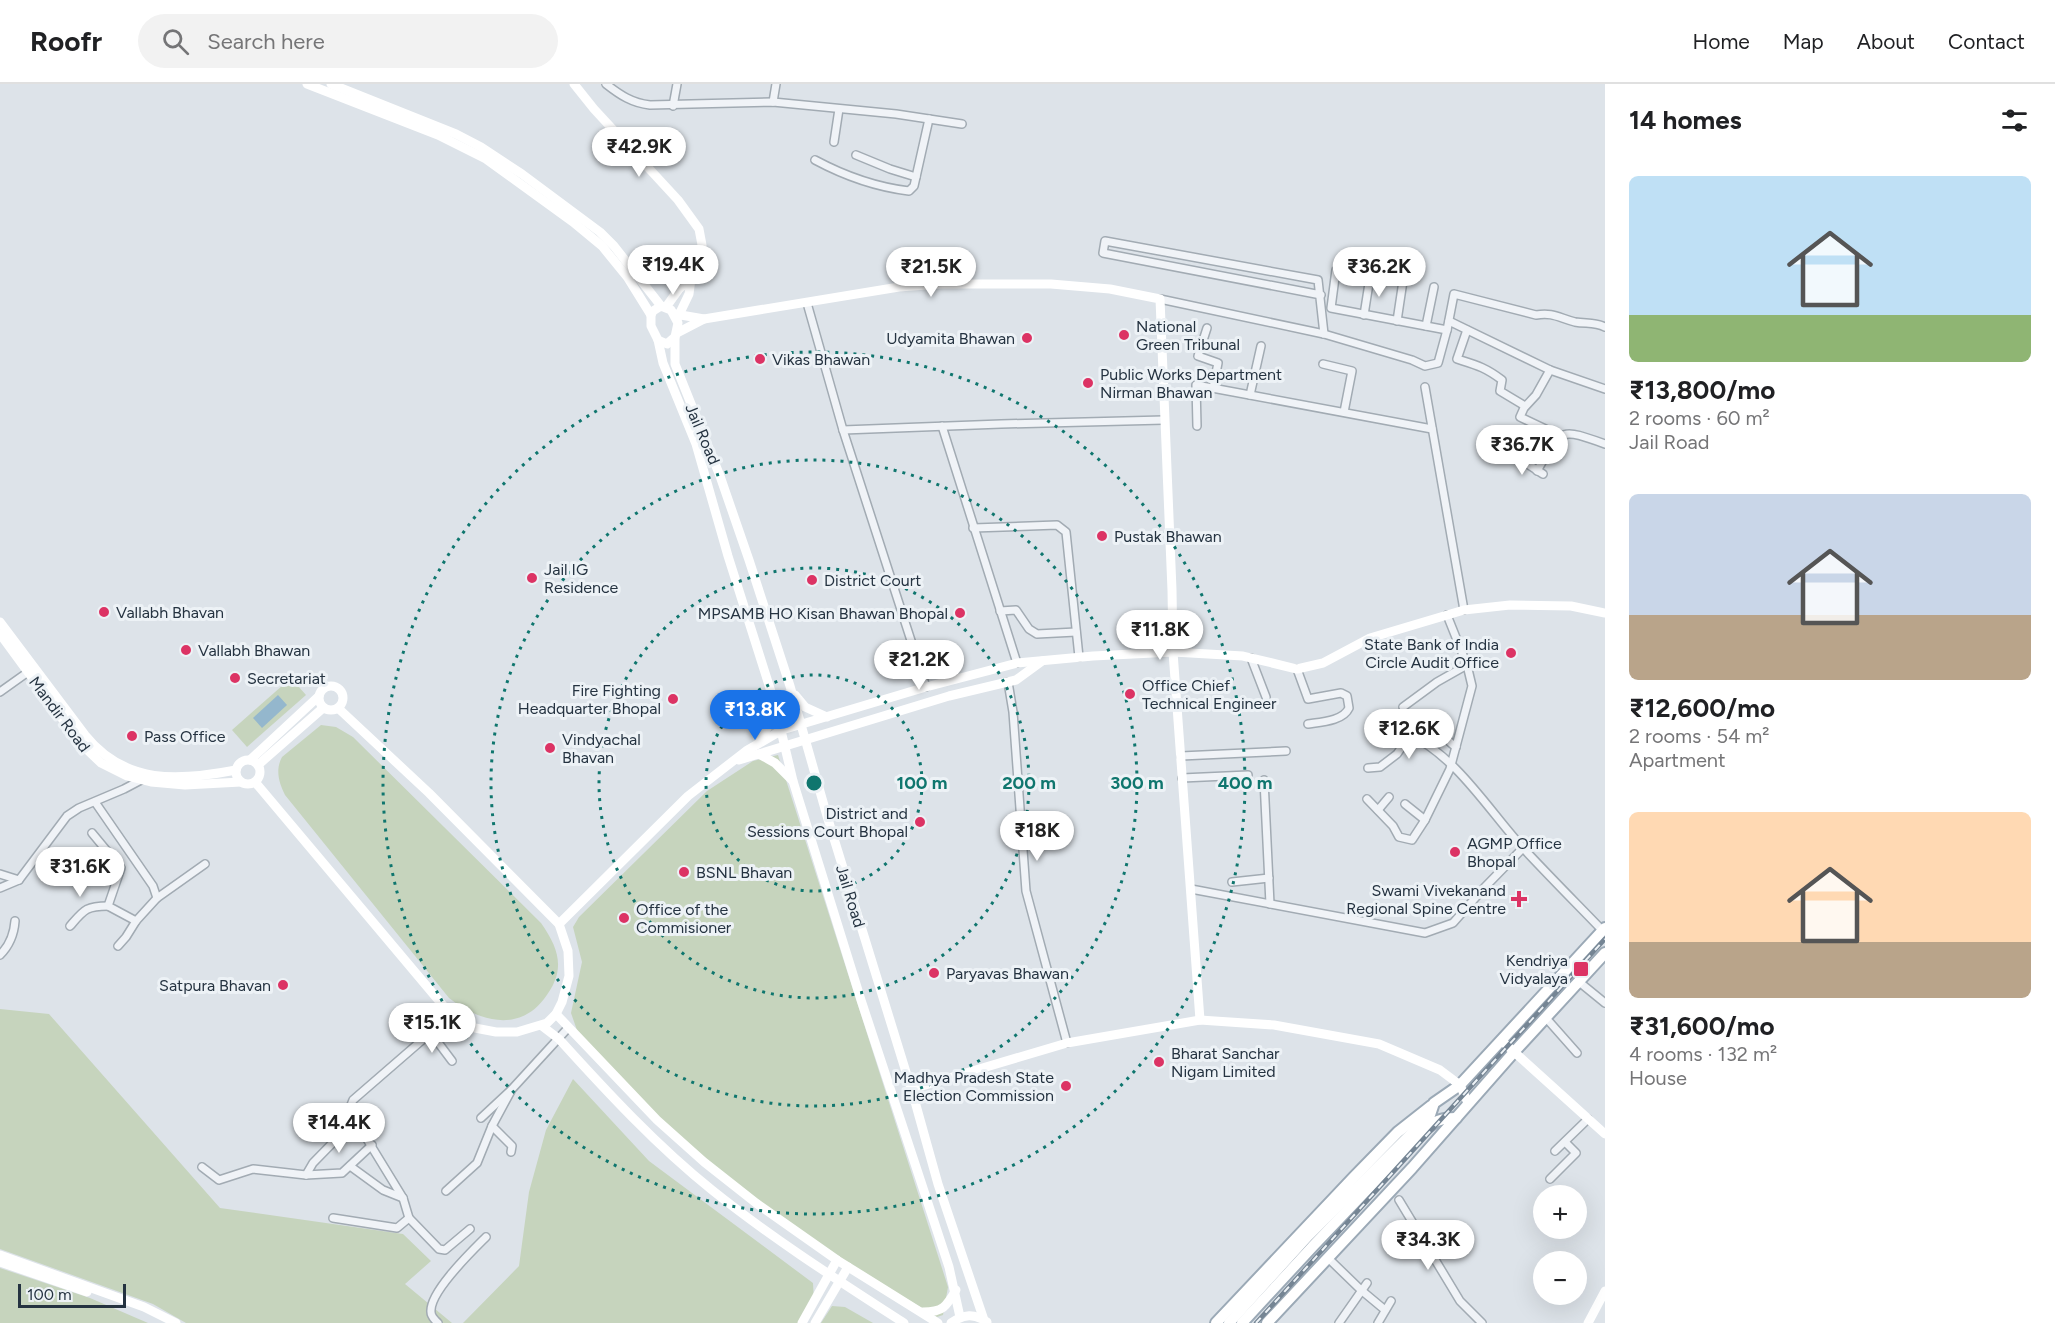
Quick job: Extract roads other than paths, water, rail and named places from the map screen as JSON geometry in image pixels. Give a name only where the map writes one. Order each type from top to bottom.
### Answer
[{"type":"main road","points":[[1216,1323],[1404,1127],[1460,1085],[1604,929]]},
{"type":"main road","points":[[1267,1323],[1605,952]]},
{"type":"main road","points":[[1228,1323],[1304,1241],[1430,1115],[1434,1103]]},
{"type":"main road","points":[[1242,1323],[1374,1181],[1435,1120],[1456,1118]]},
{"type":"street","points":[[307,84],[438,135],[486,159],[596,240],[625,273],[651,315],[652,330],[658,340],[667,344],[676,335],[704,319]]},
{"type":"street","points":[[331,84],[456,134],[489,152],[561,201],[600,232],[664,307],[677,316],[704,319],[899,287],[1008,283],[1110,289],[1324,334],[1425,366],[1438,363],[1454,294],[1536,315],[1549,313],[1575,322],[1599,324],[1605,327]]},
{"type":"street","points":[[574,84],[678,200],[699,229],[702,245],[701,258],[691,279],[689,294],[677,316],[676,335]]},
{"type":"street","points":[[606,84],[622,96],[637,103],[673,106],[773,102],[896,114],[962,124]]},
{"type":"street","points":[[673,106],[677,84]]},
{"type":"street","points":[[773,102],[776,84]]},
{"type":"street","points":[[834,142],[838,109]]},
{"type":"street","points":[[815,160],[831,169],[866,181],[906,191],[911,190],[929,119]]},
{"type":"street","points":[[855,156],[916,177]]},
{"type":"street","points":[[1321,295],[1103,253],[1105,242],[1318,280],[1321,295],[1324,334]]},
{"type":"street","points":[[1336,270],[1331,308],[1447,330]]},
{"type":"street","points":[[1364,315],[1370,277]]},
{"type":"street","points":[[651,315],[664,307],[691,279]]},
{"type":"street","points":[[1396,321],[1402,281]]},
{"type":"street","points":[[1426,326],[1434,287]]},
{"type":"street","points":[[1160,299],[1173,652],[1200,1020]]},
{"type":"street","points":[[807,303],[843,430],[926,687]]},
{"type":"street","points":[[1449,321],[1550,370],[1605,389]]},
{"type":"street","points":[[1207,328],[1198,356],[1218,363],[1213,388]]},
{"type":"street","points":[[1467,330],[1456,359],[1476,364],[1492,373],[1502,380],[1500,391],[1525,406]]},
{"type":"street","name":"Jail Road","points":[[676,335],[675,364],[723,483],[791,691],[827,816],[912,1089],[938,1184],[986,1321]]},
{"type":"street","name":"Jail Road","points":[[658,340],[663,363],[696,444],[728,556],[774,701],[794,781],[864,1010],[956,1290],[960,1317]]},
{"type":"street","points":[[1250,395],[1261,346]]},
{"type":"street","points":[[1323,364],[1352,371],[1344,412]]},
{"type":"street","points":[[1550,370],[1536,396],[1525,406],[1520,416],[1560,436]]},
{"type":"street","points":[[1197,426],[1196,385],[1432,429]]},
{"type":"street","points":[[1425,387],[1464,610]]},
{"type":"street","points":[[843,430],[1164,420]]},
{"type":"street","points":[[942,426],[1017,663]]},
{"type":"street","points":[[1515,456],[1540,473],[1551,446],[1560,436],[1572,433],[1605,444]]},
{"type":"street","points":[[973,528],[1057,525],[1063,528],[1066,532],[1079,657]]},
{"type":"street","points":[[559,924],[688,796],[731,763],[759,749],[782,730],[801,724],[1017,663],[1173,652],[1251,658],[1296,669],[1323,663],[1370,638],[1464,610],[1510,605],[1571,606],[1605,613]]},
{"type":"street","points":[[1000,610],[1016,610],[1029,629],[1037,634],[1076,632]]},
{"type":"street","points":[[1367,799],[1393,826],[1399,837],[1412,840],[1425,819],[1451,765],[1472,686],[1467,665],[1447,615]]},
{"type":"street","name":"Mandir Road","points":[[0,622],[85,735],[97,750],[108,758],[134,770],[175,777],[209,775],[236,770]]},
{"type":"street","name":"Mandir Road","points":[[0,634],[90,754],[118,773],[141,780],[185,785],[241,782]]},
{"type":"street","points":[[1251,658],[1266,697]]},
{"type":"street","points":[[759,749],[806,741],[949,696],[1008,682],[1022,677],[1042,661]]},
{"type":"street","points":[[1403,707],[1437,682],[1467,665]]},
{"type":"street","points":[[1296,669],[1308,699],[1341,693],[1347,696],[1349,708],[1345,714],[1328,721],[1308,724]]},
{"type":"street","points":[[0,692],[28,672]]},
{"type":"street","points":[[1008,682],[1013,712],[1026,891],[1067,1043]]},
{"type":"street","points":[[254,762],[319,696],[324,688],[336,687],[343,697],[338,708],[331,711],[323,708],[319,696]]},
{"type":"street","points":[[791,691],[805,707],[826,717]]},
{"type":"street","points":[[759,749],[770,722],[774,701]]},
{"type":"street","points":[[254,762],[260,774],[255,782],[250,784],[241,782],[236,770],[241,762],[254,762],[323,708]]},
{"type":"street","points":[[255,782],[451,1015],[475,1028],[496,1032],[517,1032],[542,1026],[556,1014],[568,976],[568,951],[559,924],[429,793],[338,708]]},
{"type":"street","points":[[1422,714],[1431,721],[1448,742],[1456,747]]},
{"type":"street","points":[[1368,768],[1380,767],[1400,752],[1410,735],[1426,745],[1451,765],[1523,848],[1604,929]]},
{"type":"street","points":[[759,749],[794,781]]},
{"type":"street","points":[[1181,756],[1286,751]]},
{"type":"street","points":[[1182,778],[1248,775]]},
{"type":"street","points":[[0,888],[19,880],[67,816],[79,808],[141,780]]},
{"type":"street","points":[[1264,780],[1270,904]]},
{"type":"street","points":[[1378,810],[1389,797]]},
{"type":"street","points":[[95,802],[153,886],[157,898]]},
{"type":"street","points":[[1405,804],[1425,819]]},
{"type":"street","points":[[92,833],[121,867],[108,906]]},
{"type":"street","points":[[1191,890],[1425,933],[1453,923],[1523,848]]},
{"type":"street","points":[[118,946],[157,898],[205,864]]},
{"type":"street","points":[[0,874],[19,880]]},
{"type":"street","points":[[1232,882],[1269,878]]},
{"type":"street","points":[[70,926],[83,910],[91,906],[108,906],[136,921]]},
{"type":"street","points":[[0,955],[9,946],[15,921]]},
{"type":"street","points":[[1578,981],[1605,1003]]},
{"type":"street","points":[[556,1014],[657,1120],[704,1162],[756,1203],[837,1260],[938,1323]]},
{"type":"street","points":[[451,1015],[353,1100],[351,1113],[403,1198],[409,1218],[442,1251],[470,1229]]},
{"type":"street","points":[[1546,1018],[1577,1053]]},
{"type":"street","points":[[912,1089],[1067,1043],[1200,1020],[1274,1025],[1379,1044],[1440,1070],[1460,1085],[1468,1103]]},
{"type":"street","points":[[542,1026],[559,1039],[652,1136],[711,1190],[828,1274],[904,1323]]},
{"type":"street","points":[[481,1118],[512,1089],[568,1028]]},
{"type":"street","points":[[431,1032],[452,1061]]},
{"type":"street","points":[[1502,1041],[1605,1134]]},
{"type":"street","points":[[447,1191],[477,1163],[492,1126],[512,1089]]},
{"type":"street","points":[[306,1175],[313,1163],[356,1119]]},
{"type":"street","points":[[1555,1151],[1588,1119]]},
{"type":"street","points":[[492,1126],[512,1146],[511,1152]]},
{"type":"street","points":[[1550,1179],[1576,1153],[1565,1142]]},
{"type":"street","points":[[202,1167],[219,1180],[253,1170],[306,1175],[342,1173],[372,1145]]},
{"type":"street","points":[[350,1166],[383,1190],[403,1198]]},
{"type":"street","points":[[1399,1200],[1460,1301],[1482,1323]]},
{"type":"street","points":[[333,1218],[397,1228],[409,1218]]},
{"type":"street","points":[[438,1323],[430,1309],[435,1299],[460,1262],[486,1237]]},
{"type":"street","points":[[0,1255],[144,1307],[176,1323]]},
{"type":"street","points":[[1328,1258],[1385,1310]]},
{"type":"street","points":[[802,1323],[837,1260]]},
{"type":"street","points":[[0,1262],[117,1303],[164,1323]]},
{"type":"street","points":[[815,1323],[848,1267]]},
{"type":"street","points":[[1339,1323],[1367,1283]]},
{"type":"street","points":[[920,1312],[935,1312],[948,1305],[956,1290]]},
{"type":"street","points":[[1588,1323],[1605,1292]]},
{"type":"street","points":[[1378,1323],[1391,1301]]},
{"type":"street","points":[[951,1323],[960,1317],[970,1315],[986,1321]]},
{"type":"water","points":[[278,695],[287,705],[262,728],[253,718]]},
{"type":"railway","points":[[1256,1323],[1605,939]]},
{"type":"place","name":"National Green Tribunal","points":[[1124,335]]},
{"type":"place","name":"Udyamita Bhawan","points":[[1027,338]]},
{"type":"place","name":"Vikas Bhawan","points":[[760,359]]},
{"type":"place","name":"Public Works Department Nirman Bhawan","points":[[1088,383]]},
{"type":"place","name":"Pustak Bhawan","points":[[1102,536]]},
{"type":"place","name":"Jail IG Residence","points":[[532,578]]},
{"type":"place","name":"District Court","points":[[812,580]]},
{"type":"place","name":"Vallabh Bhavan","points":[[104,612]]},
{"type":"place","name":"MPSAMB HO Kisan Bhawan Bhopal","points":[[960,613]]},
{"type":"place","name":"Vallabh Bhawan","points":[[186,650]]},
{"type":"place","name":"State Bank of India Circle Audit Office","points":[[1511,653]]},
{"type":"place","name":"Secretariat","points":[[235,678]]},
{"type":"place","name":"Office Chief Technical Engineer","points":[[1130,694]]},
{"type":"place","name":"Fire Fighting Headquarter Bhopal","points":[[673,699]]},
{"type":"place","name":"Pass Office","points":[[132,736]]},
{"type":"place","name":"Vindyachal Bhavan","points":[[550,748]]},
{"type":"place","name":"District and Sessions Court Bhopal","points":[[920,822]]},
{"type":"place","name":"AGMP Office Bhopal","points":[[1455,852]]},
{"type":"place","name":"BSNL Bhavan","points":[[684,872]]},
{"type":"place","name":"Swami Vivekanand Regional Spine Centre","points":[[1519,899]]},
{"type":"place","name":"Office of the Commisioner","points":[[624,918]]},
{"type":"place","name":"Kendriya Vidyalaya","points":[[1581,969]]},
{"type":"place","name":"Paryavas Bhawan","points":[[934,973]]},
{"type":"place","name":"Satpura Bhavan","points":[[283,985]]},
{"type":"place","name":"Bharat Sanchar Nigam Limited","points":[[1159,1062]]},
{"type":"place","name":"Madhya Pradesh State Election Commission","points":[[1066,1086]]}]
